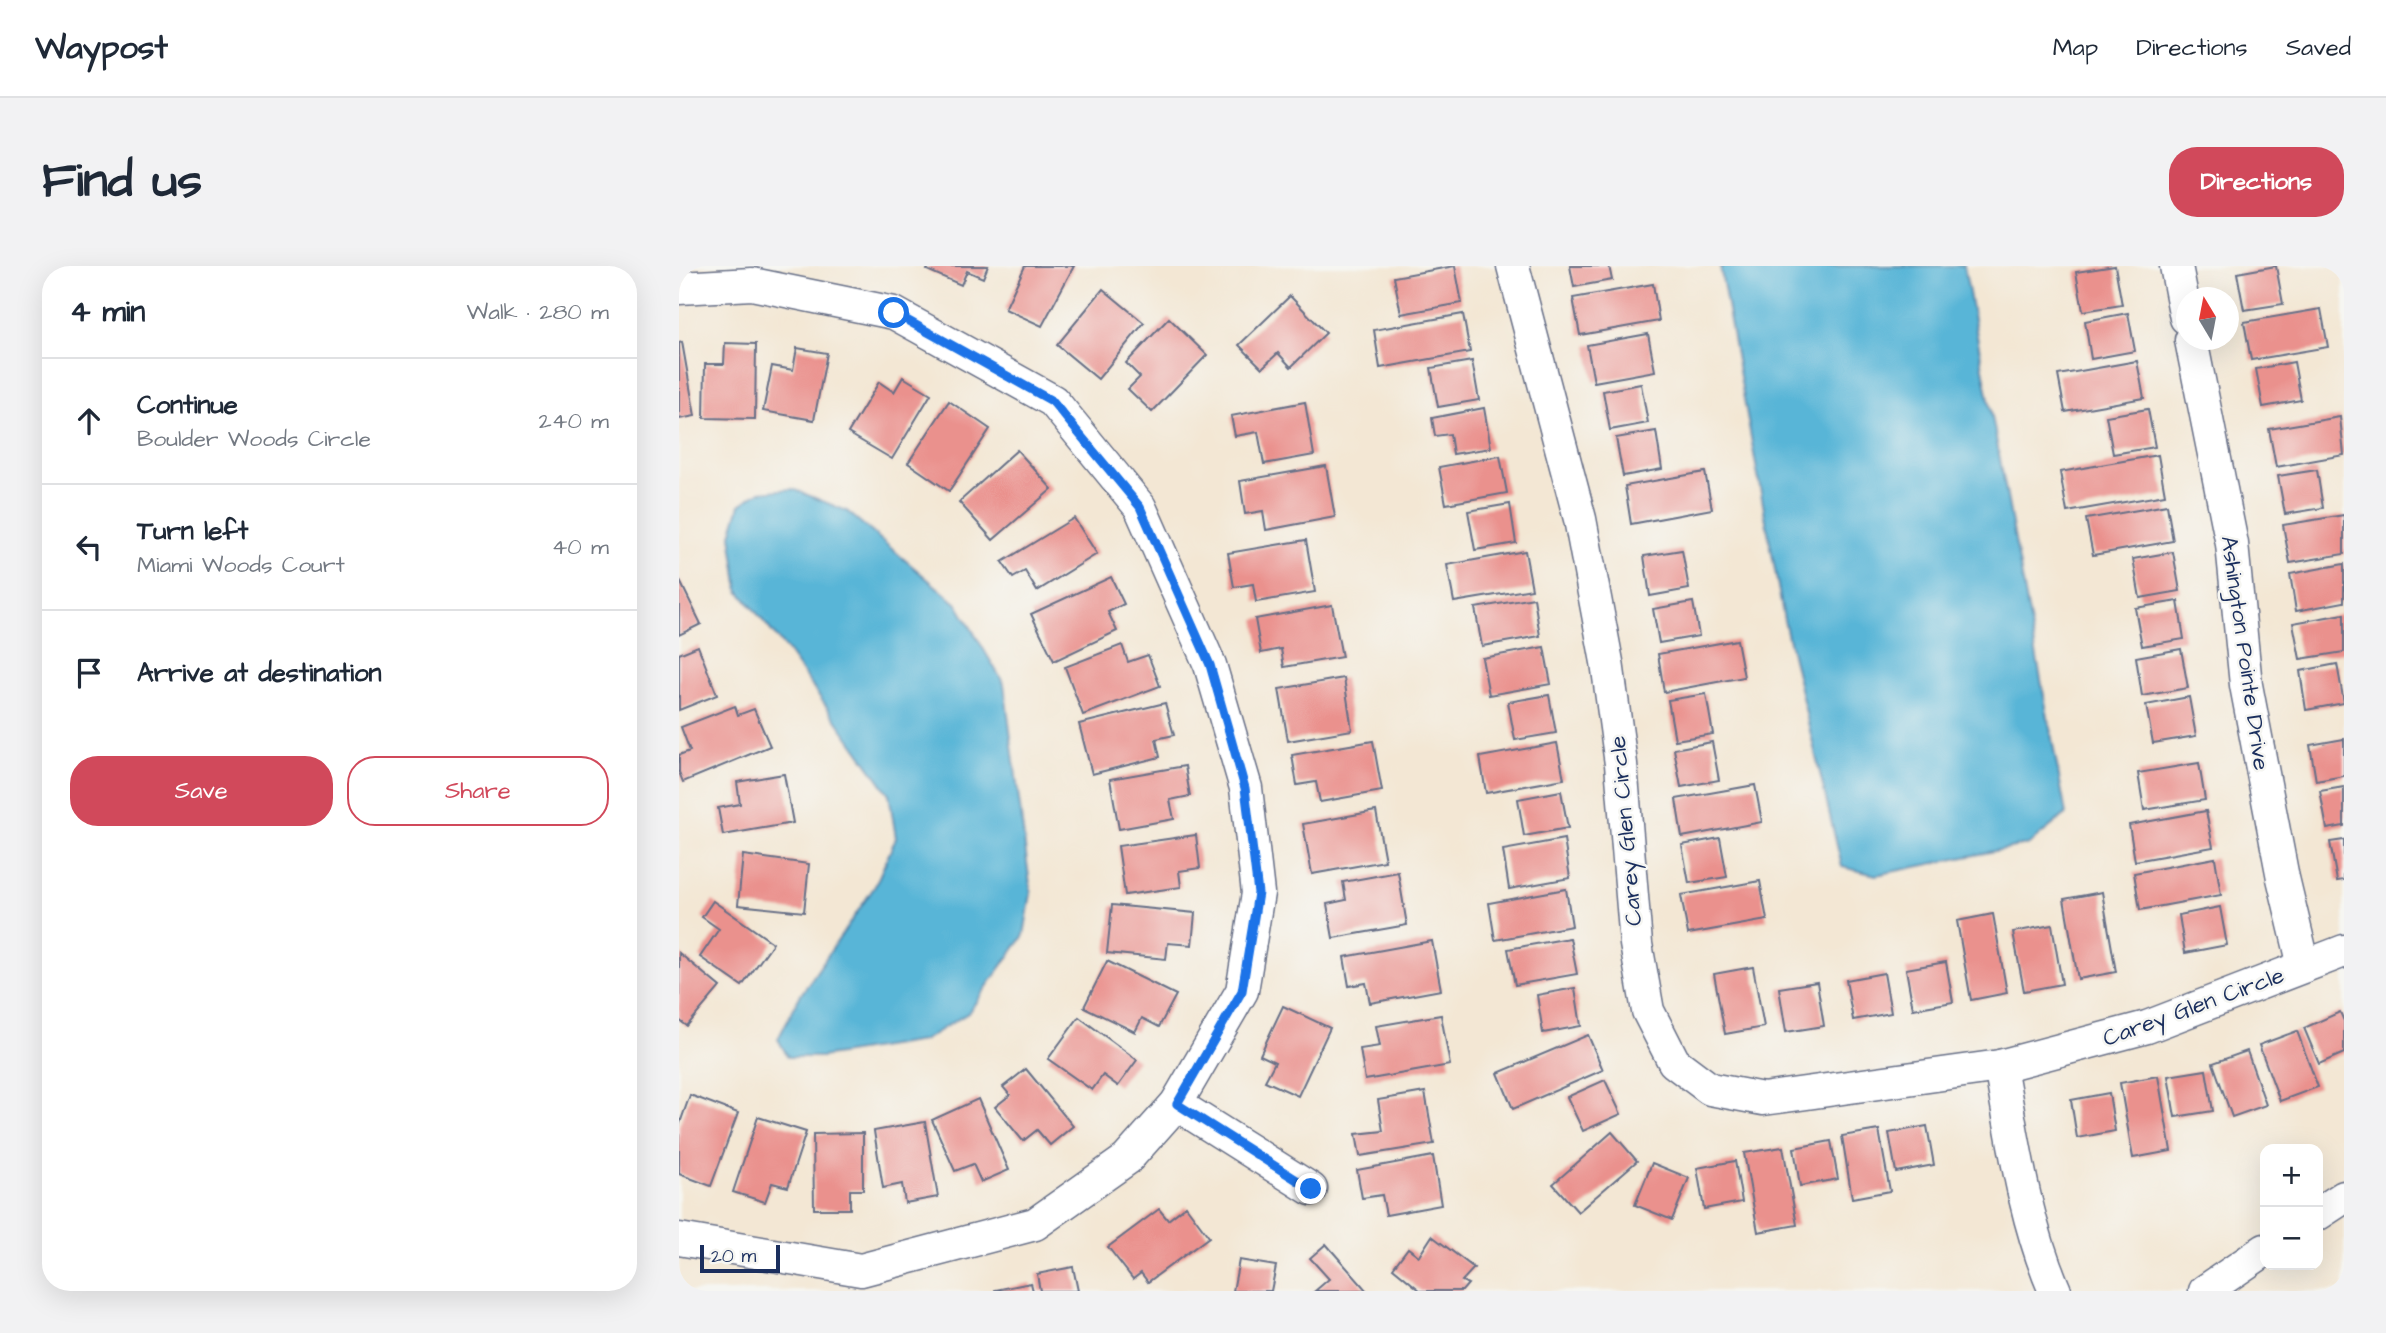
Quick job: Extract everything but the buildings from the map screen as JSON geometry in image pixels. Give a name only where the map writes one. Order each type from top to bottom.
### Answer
[{"type":"street","name":"Carey Glen Circle","points":[[1513,266],[1580,519],[1607,662],[1621,764],[1636,944],[1648,1012],[1674,1062],[1710,1089],[1763,1099],[2000,1066],[2147,1027],[2344,951]]},
{"type":"street","points":[[2176,266],[2180,287]]},
{"type":"street","points":[[679,288],[752,284],[894,313],[1052,401],[1140,507],[1210,665],[1245,788],[1258,893],[1242,991],[1177,1104],[1127,1159],[1035,1224],[863,1281],[679,1239]]},
{"type":"street","name":"Ashington Pointe Drive","points":[[2193,350],[2232,544],[2246,685],[2283,878],[2304,966]]},
{"type":"street","points":[[2000,1066],[2021,1181],[2044,1266],[2055,1291]]},
{"type":"street","points":[[1177,1104],[1311,1189]]},
{"type":"street","points":[[2323,1211],[2344,1196]]},
{"type":"street","points":[[2205,1291],[2260,1253]]},
{"type":"water","points":[[1720,266],[1964,266],[2066,814],[2029,844],[1876,875],[1842,867],[1784,620]]},
{"type":"water","points":[[793,489],[847,511],[957,604],[1004,684],[1031,893],[1024,935],[968,1013],[922,1041],[821,1057],[788,1057],[778,1039],[800,996],[875,886],[896,838],[889,794],[782,644],[739,591],[731,535],[740,505],[759,492]]},
{"type":"route","points":[[894,313],[1052,401],[1140,507],[1210,665],[1245,788],[1258,893],[1242,991],[1177,1104],[1311,1189]]}]
